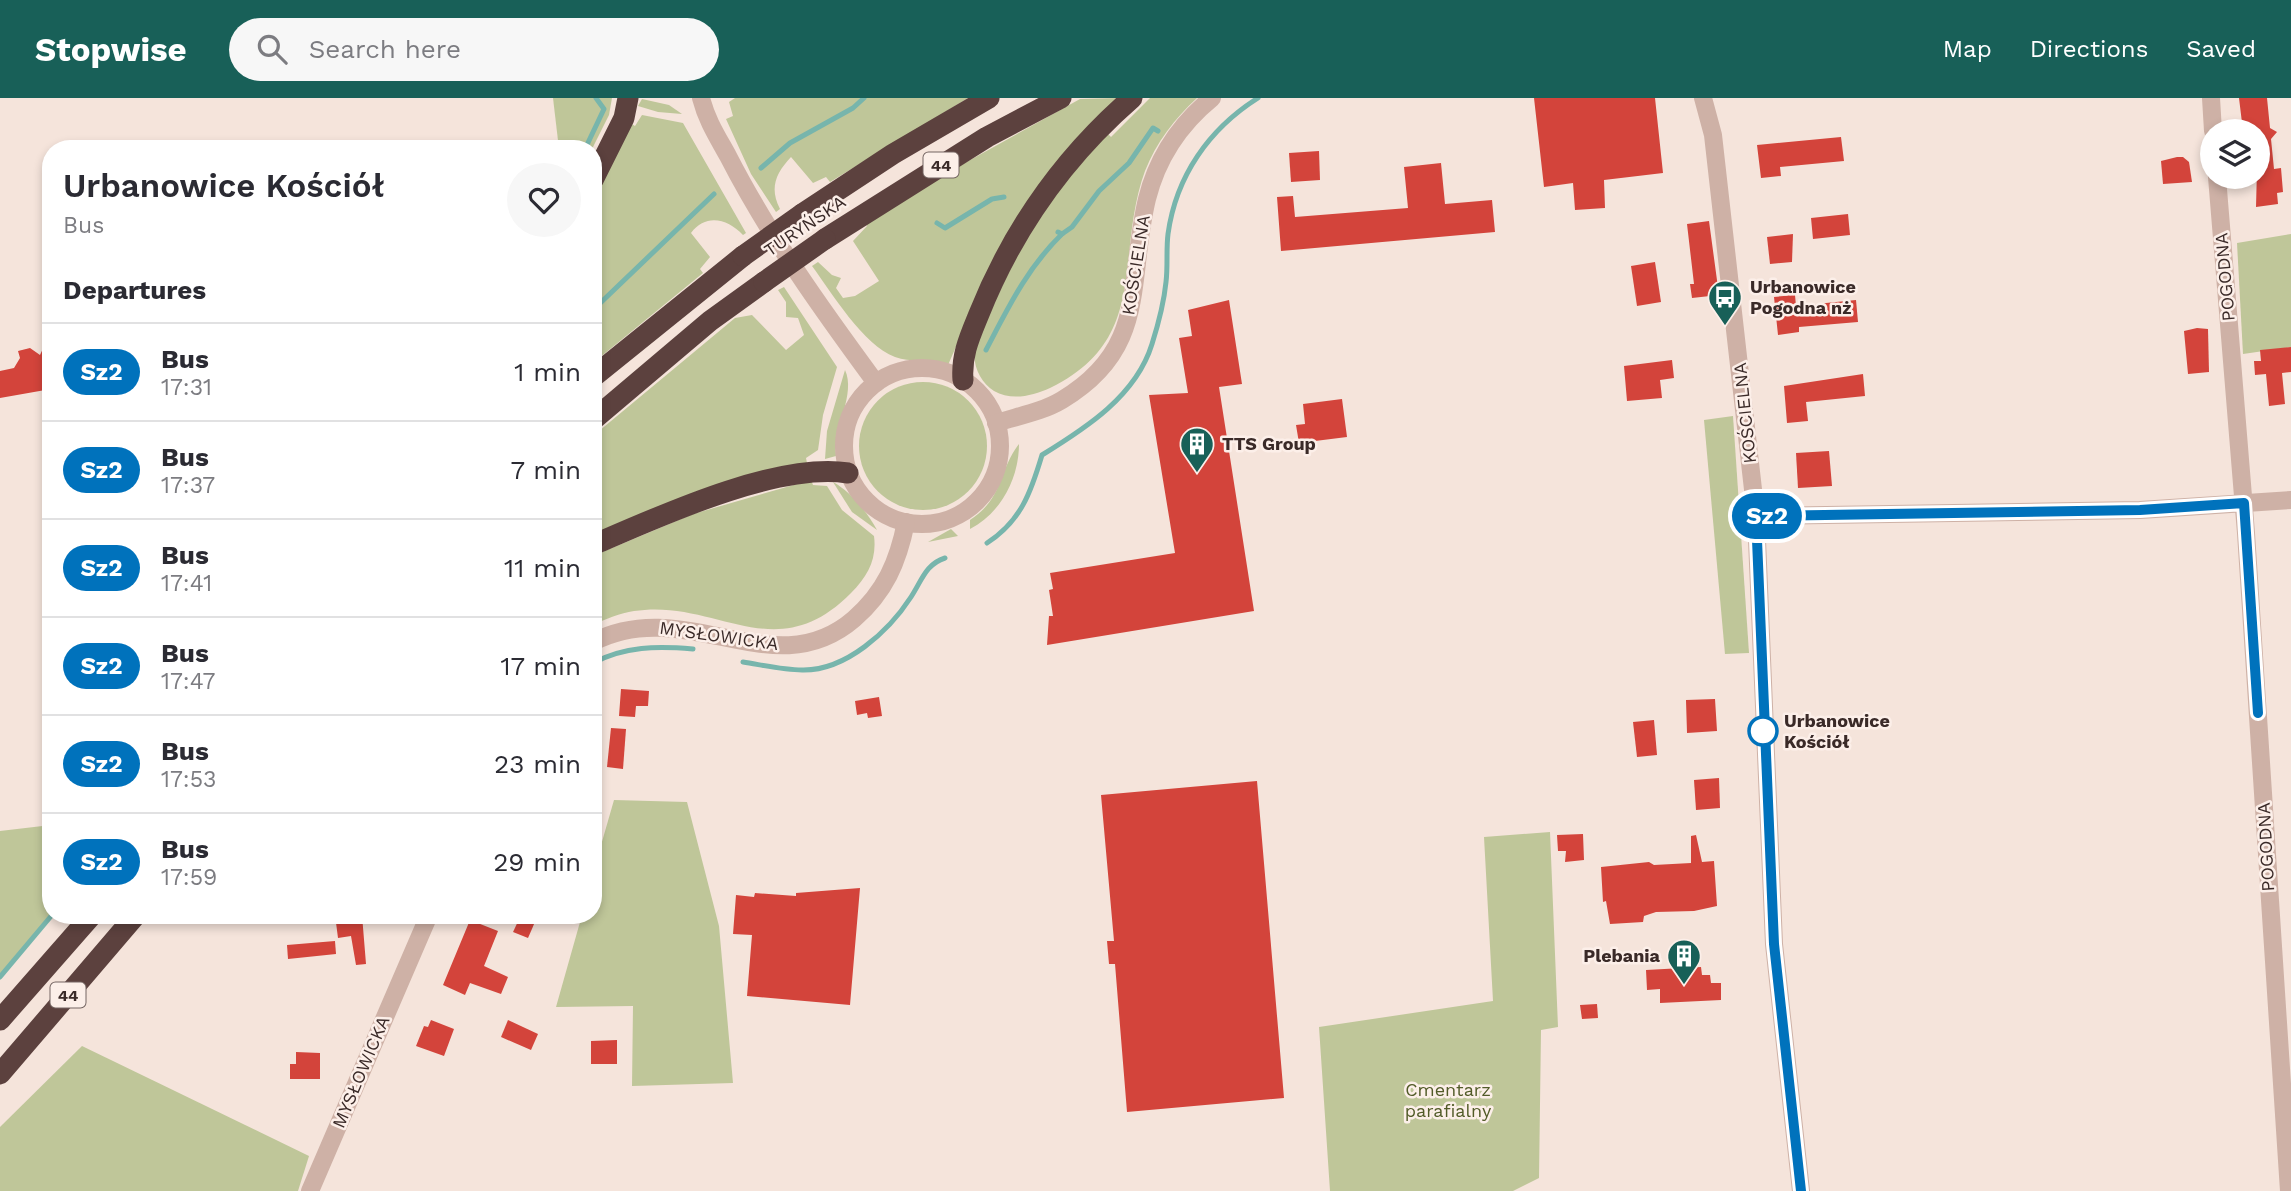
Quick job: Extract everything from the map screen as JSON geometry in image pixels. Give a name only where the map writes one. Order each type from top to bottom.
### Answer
[{"type":"highway","points":[[602,162],[624,118],[628,98]]},
{"type":"highway","name":"TURYŃSKA","points":[[602,370],[743,256],[802,214],[893,154],[989,98]]},
{"type":"highway","name":"TURYŃSKA","points":[[602,412],[710,321],[825,239],[986,137],[1061,98]]},
{"type":"highway","points":[[963,380],[964,352],[987,294],[1037,202],[1105,121],[1132,98]]},
{"type":"highway","points":[[602,542],[730,492],[815,470],[848,473]]},
{"type":"highway","name":"44","points":[[0,1020],[84,924]]},
{"type":"highway","name":"44","points":[[0,1074],[128,924]]},
{"type":"street","points":[[701,98],[706,121],[747,194],[830,320],[876,383]]},
{"type":"street","name":"KOŚCIELNA","points":[[996,423],[1060,401],[1089,380],[1113,352],[1132,308],[1145,210],[1156,171],[1181,130],[1212,98]]},
{"type":"street","name":"KOŚCIELNA","points":[[1703,98],[1715,148],[1756,516],[1774,944],[1801,1191]]},
{"type":"street","points":[[2211,98],[2212,119]]},
{"type":"street","name":"POGODNA","points":[[2218,189],[2244,503],[2289,1191]]},
{"type":"street","points":[[910,369],[946,372],[963,380],[978,391],[996,423],[998,463],[991,482],[979,498],[964,511],[946,520],[926,524],[906,522],[888,516],[871,505],[858,491],[848,473],[844,453],[847,424],[861,397],[876,383],[910,369]]},
{"type":"street","points":[[1756,516],[2140,510],[2291,500]]},
{"type":"street","name":"MYSŁOWICKA","points":[[602,639],[624,630],[649,626],[679,627],[774,646],[821,639],[846,626],[871,604],[888,581],[901,549],[906,522]]},
{"type":"street","name":"MYSŁOWICKA","points":[[310,1191],[425,924]]},
{"type":"green space","points":[[553,98],[612,98],[609,115],[596,140],[558,140]]},
{"type":"green space","points":[[735,98],[968,98],[830,182],[826,177],[813,183],[791,157],[781,169],[776,181],[775,194],[780,209],[776,212],[751,174],[726,119],[733,116],[729,102]]},
{"type":"green space","points":[[1119,98],[987,276],[948,365],[935,361],[902,359],[883,351],[871,342],[849,317],[812,266],[818,262],[832,275],[841,278],[836,288],[843,298],[855,296],[879,281],[853,241],[866,224],[945,174],[1080,99]]},
{"type":"green space","points":[[1150,98],[1197,98],[1167,132],[1145,171],[1136,203],[1124,293],[1116,320],[1103,345],[1082,368],[1043,391],[1015,397],[994,391],[978,373],[975,350],[995,301],[1024,243],[1049,202],[1107,133],[1111,137]]},
{"type":"green space","points":[[642,99],[669,105],[682,114],[658,112],[638,106]]},
{"type":"green space","points":[[642,115],[683,123],[746,233],[743,235],[731,225],[717,220],[697,227],[691,233],[710,257],[700,269],[703,273],[602,356],[602,181],[630,123],[635,126]]},
{"type":"green space","points":[[2291,234],[2291,347],[2243,354],[2237,243]]},
{"type":"green space","points":[[784,287],[837,367],[823,415],[818,450],[806,458],[807,463],[602,533],[602,429],[735,318],[752,315],[786,350],[804,335],[798,318],[786,317],[786,302],[778,290]]},
{"type":"green space","points":[[845,370],[848,389],[836,456],[825,459],[827,431]]},
{"type":"green space","points":[[923,382],[948,387],[969,400],[982,421],[987,446],[982,471],[969,492],[948,505],[923,510],[898,505],[877,492],[864,471],[859,446],[864,421],[877,400],[898,387]]},
{"type":"green space","points":[[1733,416],[1749,653],[1725,654],[1704,420]]},
{"type":"green space","points":[[1019,444],[1016,469],[1006,493],[991,514],[970,529],[970,520],[989,503]]},
{"type":"green space","points":[[811,480],[813,485],[827,486],[842,510],[874,536],[873,560],[867,574],[851,593],[823,615],[797,626],[771,629],[745,626],[664,610],[634,611],[602,621],[602,552],[693,514]]},
{"type":"green space","points":[[833,482],[858,503],[877,530],[852,512]]},
{"type":"green space","points":[[951,529],[958,536],[928,542]]},
{"type":"green space","points":[[614,800],[687,802],[719,926],[733,1083],[632,1086],[633,1006],[556,1007],[579,924],[602,924],[602,842]]},
{"type":"green space","points":[[42,826],[42,924],[46,924],[0,979],[0,831]]},
{"type":"green space","name":"Cmentarz parafialny","points":[[1550,832],[1558,1027],[1541,1030],[1539,1178],[1513,1191],[1330,1191],[1319,1027],[1493,1001],[1484,837]]},
{"type":"green space","points":[[82,1046],[309,1156],[298,1191],[0,1191],[0,1127]]},
{"type":"building","points":[[1534,98],[1655,98],[1663,173],[1604,180],[1605,208],[1575,210],[1573,183],[1544,187]]},
{"type":"building","points":[[2239,98],[2267,98],[2269,119],[2242,119]]},
{"type":"building","points":[[2270,128],[2277,132],[2271,139],[2274,169],[2281,168],[2283,192],[2277,193],[2278,204],[2256,207],[2256,189],[2270,189]]},
{"type":"building","points":[[1841,137],[1844,161],[1780,167],[1781,176],[1761,178],[1757,145]]},
{"type":"building","points":[[1319,151],[1320,180],[1291,182],[1289,153]]},
{"type":"building","points":[[2183,157],[2189,162],[2192,182],[2163,184],[2161,161]]},
{"type":"building","points":[[1441,163],[1445,204],[1492,200],[1495,232],[1281,251],[1277,197],[1293,196],[1295,217],[1408,208],[1404,167]]},
{"type":"building","points":[[1848,214],[1850,235],[1813,239],[1811,218]]},
{"type":"building","points":[[1709,221],[1719,295],[1692,298],[1690,284],[1694,284],[1687,224]]},
{"type":"building","points":[[1793,234],[1792,262],[1770,264],[1767,237]]},
{"type":"building","points":[[1655,262],[1661,302],[1637,306],[1631,266]]},
{"type":"building","points":[[1795,295],[1796,306],[1856,300],[1858,322],[1799,327],[1799,332],[1778,335],[1774,297]]},
{"type":"building","name":"TTS Group","points":[[1229,300],[1242,384],[1219,387],[1254,611],[1047,645],[1049,616],[1053,616],[1049,590],[1053,589],[1050,573],[1175,553],[1149,395],[1188,393],[1179,338],[1192,336],[1188,310]]},
{"type":"building","points":[[2208,329],[2209,372],[2188,374],[2184,331]]},
{"type":"building","points":[[2291,347],[2291,372],[2282,373],[2285,404],[2269,406],[2266,374],[2255,375],[2254,361],[2261,361],[2260,350]]},
{"type":"building","points":[[30,348],[40,355],[42,351],[42,391],[0,398],[0,371],[14,368],[20,358],[18,351]]},
{"type":"building","points":[[1672,360],[1674,378],[1660,380],[1662,398],[1627,401],[1624,366]]},
{"type":"building","points":[[1863,374],[1865,396],[1806,402],[1808,421],[1787,423],[1784,386]]},
{"type":"building","points":[[1342,399],[1347,437],[1299,443],[1296,425],[1305,424],[1303,404]]},
{"type":"building","points":[[1829,451],[1832,486],[1798,488],[1796,453]]},
{"type":"building","points":[[621,689],[649,691],[648,706],[636,706],[635,717],[619,716]]},
{"type":"building","points":[[879,697],[882,716],[868,718],[867,713],[857,715],[855,701]]},
{"type":"building","points":[[1715,699],[1717,731],[1687,733],[1686,700]]},
{"type":"building","points":[[1654,720],[1657,755],[1637,757],[1633,722]]},
{"type":"building","points":[[611,728],[626,729],[623,769],[607,767]]},
{"type":"building","points":[[1719,778],[1720,808],[1696,810],[1694,780]]},
{"type":"building","points":[[1257,781],[1284,1098],[1127,1112],[1115,964],[1109,964],[1107,941],[1114,941],[1101,795]]},
{"type":"building","points":[[1583,834],[1584,860],[1565,862],[1566,851],[1558,851],[1557,835]]},
{"type":"building","points":[[1696,835],[1702,862],[1714,861],[1717,906],[1694,911],[1656,912],[1644,916],[1643,922],[1610,924],[1606,901],[1603,902],[1601,867],[1649,862],[1654,865],[1691,863],[1691,836]]},
{"type":"building","points":[[860,888],[850,1005],[747,996],[752,935],[733,934],[736,895],[754,897],[755,893],[796,896],[796,893]]},
{"type":"building","points":[[336,924],[363,924],[366,964],[356,965],[351,936],[338,938]]},
{"type":"building","points":[[468,924],[480,924],[498,931],[484,966],[508,977],[501,994],[470,983],[465,995],[443,985]]},
{"type":"building","points":[[517,924],[534,924],[528,938],[513,932]]},
{"type":"building","points":[[335,941],[336,954],[288,959],[287,945]]},
{"type":"building","name":"Plebania","points":[[1701,967],[1702,975],[1710,975],[1711,983],[1721,983],[1721,1000],[1660,1003],[1660,989],[1647,990],[1646,970]]},
{"type":"building","points":[[1597,1004],[1598,1018],[1582,1019],[1580,1005]]},
{"type":"building","points":[[431,1020],[454,1029],[444,1056],[416,1046],[424,1026],[428,1027]]},
{"type":"building","points":[[508,1020],[538,1034],[531,1050],[501,1037]]},
{"type":"building","points":[[617,1040],[617,1064],[591,1064],[591,1041]]},
{"type":"building","points":[[296,1052],[320,1053],[320,1079],[290,1079],[290,1064],[296,1064]]},
{"type":"waterway","points":[[589,140],[604,109],[596,98]]},
{"type":"waterway","points":[[761,168],[790,143],[853,108],[864,98]]},
{"type":"waterway","points":[[987,543],[1008,525],[1023,505],[1042,455],[1076,434],[1108,409],[1122,395],[1144,363],[1152,344],[1164,297],[1172,213],[1187,174],[1210,139],[1224,124],[1258,98]]},
{"type":"waterway","points":[[1058,232],[1062,234],[1072,227],[1099,191],[1129,163],[1153,128],[1158,131]]},
{"type":"waterway","points":[[602,301],[714,194]]},
{"type":"waterway","points":[[937,223],[945,228],[992,199],[1004,197]]},
{"type":"waterway","points":[[986,350],[1028,275],[1062,234]]},
{"type":"waterway","points":[[743,662],[802,670],[818,669],[850,656],[865,647],[891,623],[929,568],[945,558]]},
{"type":"waterway","points":[[602,658],[629,650],[693,649]]},
{"type":"waterway","points":[[0,977],[44,924]]},
{"type":"bus line","name":"Sz2","points":[[1801,1191],[1774,944],[1763,742],[1756,516],[1999,510],[2140,510],[2244,503],[2258,713]]},
{"type":"place","name":"Urbanowice Pogodna nż","points":[[1725,327]]},
{"type":"place","name":"TTS Group","points":[[1197,474]]},
{"type":"place","name":"Urbanowice Kościół","points":[[1763,731]]},
{"type":"place","name":"Plebania","points":[[1684,986]]}]
